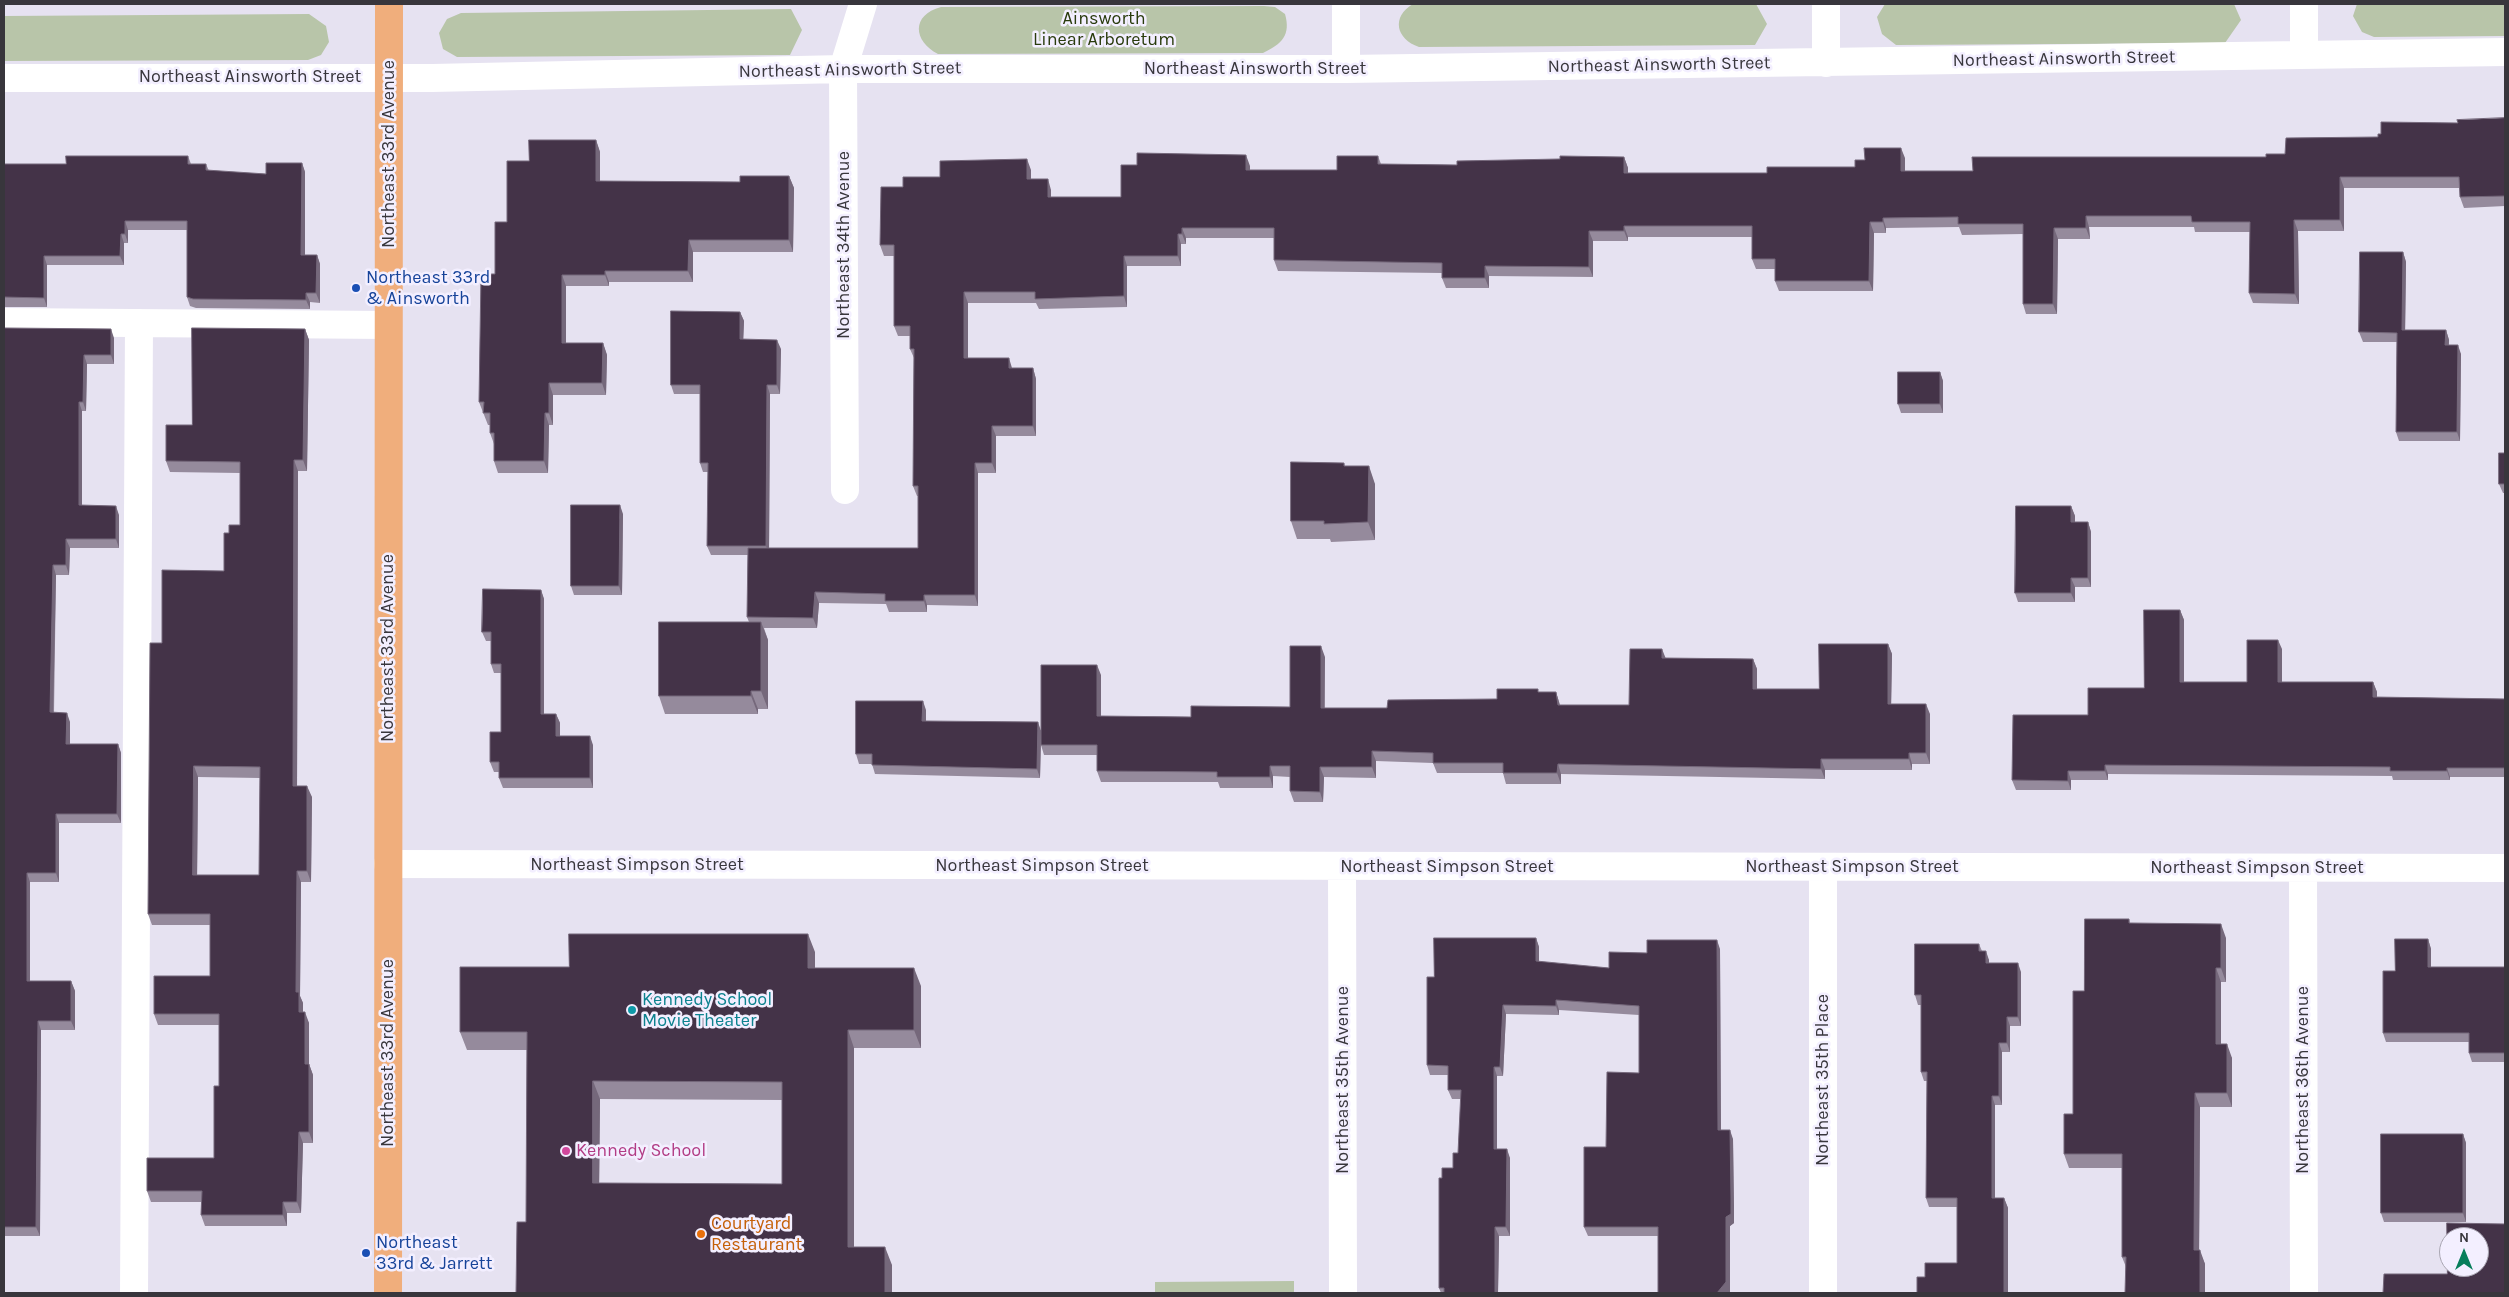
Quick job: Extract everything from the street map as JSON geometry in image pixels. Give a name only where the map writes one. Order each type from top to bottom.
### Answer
[{"type":"main road","name":"Northeast 33rd Avenue","points":[[388,1293],[389,4]]},
{"type":"street","name":"Northeast 34th Avenue","points":[[845,490],[843,70],[863,4]]},
{"type":"street","points":[[1346,4],[1346,69]]},
{"type":"street","points":[[1826,4],[1826,63]]},
{"type":"street","points":[[2304,4],[2304,55]]},
{"type":"street","name":"Northeast Ainsworth Street","points":[[4,78],[389,77],[843,70],[1346,69],[2505,52]]},
{"type":"street","points":[[4,322],[388,325]]},
{"type":"street","points":[[134,1293],[139,323]]},
{"type":"street","name":"Northeast Simpson Street","points":[[388,864],[2505,868]]},
{"type":"street","name":"Northeast 35th Avenue","points":[[1342,867],[1343,1293]]},
{"type":"street","name":"Northeast 35th Place","points":[[1823,867],[1823,1293]]},
{"type":"street","name":"Northeast 36th Avenue","points":[[2303,868],[2304,1293]]},
{"type":"green space","points":[[1413,4],[1756,4],[1767,24],[1755,45],[1419,47],[1405,39],[1399,27],[1401,15]]},
{"type":"green space","points":[[1885,4],[2234,4],[2241,20],[2225,43],[1896,45],[1882,34],[1877,17]]},
{"type":"green space","points":[[2357,4],[2505,4],[2505,36],[2374,37],[2362,32],[2353,16]]},
{"type":"green space","name":"Ainsworth Linear Arboretum","points":[[941,7],[1275,7],[1285,14],[1287,28],[1280,42],[1263,53],[938,54],[924,42],[920,36],[919,29],[920,22],[924,16]]},
{"type":"green space","points":[[791,9],[802,30],[790,55],[457,57],[443,49],[439,33],[447,19],[461,13]]},
{"type":"green space","points":[[309,14],[326,26],[329,42],[321,55],[308,60],[4,61],[4,16]]},
{"type":"green space","points":[[1294,1281],[1294,1293],[1155,1293],[1155,1282]]},
{"type":"building","points":[[2505,118],[2505,196],[2460,197],[2459,177],[2340,177],[2340,220],[2294,220],[2295,294],[2249,293],[2250,222],[2192,222],[2191,216],[2086,216],[2086,228],[2054,228],[2053,304],[2023,304],[2023,224],[1958,224],[1958,217],[1883,218],[1883,222],[1870,222],[1869,281],[1775,281],[1775,259],[1752,259],[1752,226],[1624,226],[1624,231],[1589,231],[1589,267],[1485,266],[1485,278],[1442,278],[1442,263],[1274,260],[1274,228],[1182,228],[1182,234],[1178,234],[1178,256],[1124,256],[1124,296],[1035,299],[1035,292],[964,292],[964,358],[1009,358],[1009,368],[1033,368],[1033,426],[992,426],[992,463],[975,463],[975,595],[924,595],[924,601],[885,601],[885,594],[815,592],[813,618],[747,617],[748,548],[918,548],[918,486],[913,486],[914,349],[910,349],[910,326],[894,326],[894,245],[880,245],[881,187],[903,187],[903,177],[940,177],[940,161],[1027,159],[1027,179],[1048,179],[1048,197],[1121,197],[1121,165],[1137,165],[1137,153],[1246,155],[1246,170],[1337,170],[1337,156],[1378,156],[1378,164],[1457,165],[1457,161],[1560,159],[1560,156],[1624,157],[1624,173],[1767,173],[1767,167],[1855,167],[1855,160],[1865,160],[1864,148],[1901,148],[1901,171],[1973,171],[1972,157],[2266,157],[2266,154],[2285,154],[2286,138],[2378,137],[2378,134],[2381,134],[2381,122],[2458,123],[2457,120]]},
{"type":"building","points":[[529,140],[596,140],[596,181],[740,182],[740,176],[789,176],[789,240],[689,240],[688,271],[605,271],[605,275],[562,275],[562,343],[603,343],[602,383],[549,383],[549,413],[545,413],[544,461],[494,461],[494,433],[490,433],[490,413],[483,413],[484,402],[479,402],[481,274],[495,274],[495,222],[507,222],[507,161],[529,161]]},
{"type":"building","points":[[66,156],[188,156],[188,164],[206,164],[206,170],[266,174],[266,163],[302,163],[301,255],[317,255],[316,293],[306,293],[306,300],[193,299],[187,297],[187,221],[125,221],[125,234],[121,234],[120,256],[44,256],[44,298],[4,297],[4,164],[66,164]]},
{"type":"building","points":[[2360,252],[2403,252],[2402,330],[2446,330],[2445,345],[2458,345],[2457,432],[2396,432],[2397,333],[2359,332]]},
{"type":"building","points":[[671,311],[740,312],[740,339],[777,340],[777,385],[767,385],[766,546],[707,546],[708,463],[700,463],[700,385],[671,385]]},
{"type":"building","points":[[4,328],[111,329],[111,355],[84,355],[83,402],[79,402],[79,505],[116,506],[116,539],[66,539],[66,565],[53,565],[50,712],[67,713],[66,744],[118,744],[117,814],[56,814],[56,873],[27,873],[27,981],[71,981],[71,1021],[38,1021],[36,1227],[4,1227]]},
{"type":"building","points":[[192,328],[305,329],[303,460],[294,460],[293,786],[307,786],[307,871],[297,871],[296,992],[299,992],[299,1012],[305,1012],[305,1064],[309,1064],[309,1132],[299,1132],[297,1202],[283,1202],[283,1215],[201,1215],[202,1191],[147,1191],[147,1158],[214,1158],[214,1086],[219,1086],[219,1014],[154,1014],[154,976],[210,976],[210,914],[148,914],[150,643],[162,643],[162,570],[224,571],[224,533],[229,533],[229,525],[240,525],[240,462],[166,461],[166,425],[192,425]],"holes":[[[194,766],[260,767],[259,875],[193,875]]]},
{"type":"building","points":[[1898,372],[1940,372],[1940,404],[1898,404]]},
{"type":"building","points":[[2499,453],[2505,453],[2505,484],[2499,484]]},
{"type":"building","points":[[1291,462],[1344,463],[1344,466],[1369,466],[1368,522],[1324,524],[1324,521],[1291,521]]},
{"type":"building","points":[[571,505],[620,505],[619,586],[571,586]]},
{"type":"building","points":[[2016,506],[2071,506],[2071,522],[2088,522],[2088,578],[2071,578],[2071,593],[2015,593]]},
{"type":"building","points":[[483,589],[541,590],[541,714],[556,714],[556,736],[590,736],[590,778],[499,778],[499,762],[490,762],[490,732],[501,732],[501,664],[491,664],[491,632],[482,632]]},
{"type":"building","points":[[2144,610],[2180,610],[2180,682],[2247,682],[2247,640],[2278,640],[2278,682],[2373,682],[2373,697],[2505,699],[2505,768],[2447,768],[2447,771],[2390,771],[2390,767],[2105,765],[2105,771],[2068,771],[2068,781],[2012,780],[2013,715],[2088,715],[2088,688],[2144,688]]},
{"type":"building","points":[[659,622],[761,622],[761,691],[751,691],[751,696],[659,696]]},
{"type":"building","points":[[1819,644],[1888,644],[1888,704],[1926,704],[1926,753],[1909,753],[1909,759],[1821,759],[1821,769],[1558,764],[1557,773],[1503,773],[1503,763],[1433,763],[1433,753],[1372,751],[1372,767],[1320,767],[1320,792],[1290,791],[1290,766],[1270,766],[1270,777],[1217,777],[1217,772],[1097,771],[1097,745],[1041,745],[1041,665],[1097,665],[1097,716],[1191,717],[1191,706],[1290,707],[1290,646],[1321,646],[1321,708],[1387,708],[1388,700],[1497,699],[1497,689],[1538,689],[1538,692],[1556,692],[1558,705],[1629,705],[1630,649],[1662,649],[1662,658],[1753,659],[1753,689],[1819,689]]},
{"type":"building","points":[[856,701],[923,701],[922,721],[1038,722],[1037,769],[872,765],[872,754],[856,754]]},
{"type":"building","points":[[2085,919],[2129,919],[2129,923],[2221,924],[2221,968],[2216,968],[2216,1044],[2227,1044],[2227,1093],[2195,1093],[2194,1250],[2200,1250],[2200,1293],[2125,1293],[2126,1257],[2122,1257],[2122,1154],[2064,1154],[2064,1114],[2073,1114],[2073,991],[2084,991]]},
{"type":"building","name":"Kennedy School","points":[[569,934],[808,934],[808,968],[914,968],[914,1030],[848,1030],[848,1247],[885,1247],[885,1293],[516,1293],[517,1222],[526,1222],[527,1032],[460,1032],[460,967],[569,967]],"holes":[[[593,1081],[782,1082],[782,1184],[593,1183]]]},
{"type":"building","points":[[1434,938],[1536,938],[1536,961],[1609,968],[1609,952],[1647,953],[1647,940],[1717,940],[1718,1130],[1730,1130],[1731,1214],[1726,1217],[1726,1282],[1717,1293],[1658,1293],[1658,1227],[1584,1227],[1584,1147],[1606,1147],[1607,1072],[1639,1073],[1639,1006],[1556,1000],[1556,1006],[1503,1005],[1500,1067],[1494,1067],[1494,1149],[1507,1149],[1506,1227],[1495,1227],[1495,1293],[1444,1293],[1444,1288],[1439,1288],[1439,1178],[1442,1178],[1442,1168],[1453,1168],[1453,1153],[1458,1153],[1461,1090],[1448,1090],[1448,1066],[1427,1065],[1427,977],[1434,977]]},
{"type":"building","points":[[2395,939],[2428,939],[2428,967],[2505,967],[2505,1053],[2469,1053],[2469,1033],[2383,1033],[2383,971],[2395,971]]},
{"type":"building","points":[[1915,944],[1979,944],[1979,951],[1986,951],[1986,963],[2018,963],[2018,1017],[2007,1017],[2007,1043],[1999,1043],[1999,1096],[1992,1096],[1992,1198],[2004,1198],[2004,1293],[1917,1293],[1917,1277],[1925,1277],[1925,1263],[1957,1263],[1957,1198],[1926,1198],[1927,1072],[1921,1072],[1921,995],[1915,995]]},
{"type":"building","points":[[2381,1134],[2463,1134],[2463,1213],[2381,1213]]},
{"type":"building","points":[[2447,1223],[2505,1224],[2505,1293],[2383,1293],[2384,1274],[2439,1274],[2439,1277],[2489,1277],[2489,1227],[2447,1227]]},
{"type":"place","name":"Northeast 33rd & Ainsworth","points":[[356,288]]},
{"type":"place","name":"Kennedy School Movie Theater","points":[[632,1010]]},
{"type":"place","name":"Kennedy School","points":[[566,1151]]},
{"type":"place","name":"Courtyard Restaurant","points":[[701,1234]]},
{"type":"place","name":"Northeast 33rd & Jarrett","points":[[366,1253]]}]
